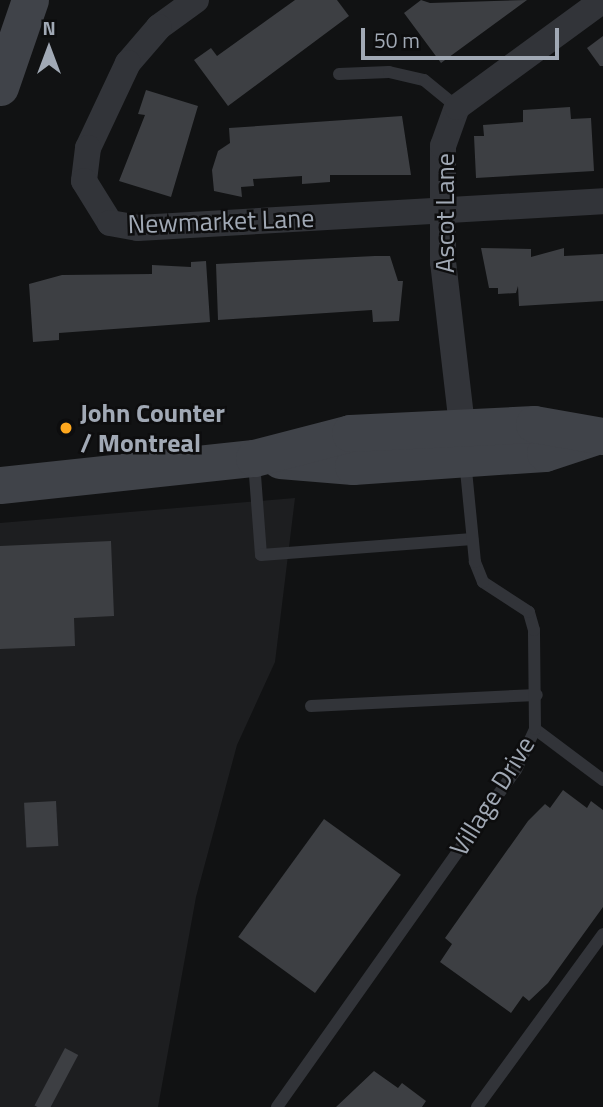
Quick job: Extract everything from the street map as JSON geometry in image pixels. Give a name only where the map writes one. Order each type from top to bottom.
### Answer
[{"type":"main road","points":[[5,72],[30,0]]},
{"type":"main road","points":[[0,485],[254,458],[350,433],[464,442],[545,453],[600,436]]},
{"type":"street","name":"Newmarket Lane","points":[[196,0],[159,27],[128,64],[93,135],[84,181],[110,223],[138,228],[603,201]]},
{"type":"street","points":[[457,107],[603,0]]},
{"type":"street","name":"Ascot Lane","points":[[457,107],[443,146],[440,211],[464,442]]},
{"type":"lane","points":[[339,74],[389,72],[424,80],[457,107]]},
{"type":"lane","name":"Village Drive","points":[[277,1107],[516,770],[535,729],[537,695],[529,612],[483,582],[472,539],[464,442]]},
{"type":"lane","points":[[254,458],[261,555],[472,539]]},
{"type":"lane","points":[[312,706],[537,695]]},
{"type":"lane","points":[[535,729],[603,780]]},
{"type":"lane","points":[[477,1107],[603,934]]},
{"type":"shaded area","points":[[295,498],[275,662],[237,745],[196,897],[158,1107],[0,1107],[0,523]]},
{"type":"building","points":[[295,0],[337,0],[349,16],[228,106],[194,60],[211,48],[217,56]]},
{"type":"building","points":[[421,0],[430,3],[527,0],[441,63],[404,13]]},
{"type":"building","points":[[603,36],[603,66],[600,66],[587,48]]},
{"type":"building","points":[[146,90],[198,106],[171,197],[119,181],[145,115],[138,114]]},
{"type":"building","points":[[570,107],[571,119],[591,118],[594,171],[476,178],[474,136],[484,136],[483,125],[523,122],[523,110]]},
{"type":"building","points":[[402,116],[411,175],[330,175],[330,182],[302,184],[302,176],[253,179],[254,186],[241,187],[242,197],[214,191],[212,170],[218,151],[230,143],[229,128]]},
{"type":"building","points":[[481,248],[531,249],[531,257],[564,248],[564,256],[603,254],[603,301],[519,306],[518,286],[516,293],[498,294],[498,288],[489,288]]},
{"type":"building","points":[[390,256],[398,281],[403,281],[399,321],[373,322],[372,310],[218,320],[216,264]]},
{"type":"building","points":[[206,261],[210,322],[59,333],[59,340],[33,342],[29,284],[62,275],[152,274],[152,265],[191,267],[191,262]]},
{"type":"building","points":[[111,541],[114,616],[74,618],[75,646],[0,649],[0,546]]},
{"type":"building","points":[[563,790],[587,808],[591,801],[603,810],[603,907],[548,983],[529,1001],[523,996],[511,1013],[440,962],[452,944],[445,938],[528,821],[545,804],[550,808]]},
{"type":"building","points":[[56,801],[58,846],[26,848],[24,803]]},
{"type":"building","points":[[324,819],[401,875],[315,993],[238,937]]},
{"type":"building","points":[[65,1048],[78,1055],[51,1107],[34,1105]]},
{"type":"building","points":[[374,1071],[398,1088],[402,1083],[426,1101],[422,1107],[336,1107]]},
{"type":"place","name":"John Counter / Montreal","points":[[66,428]]}]
